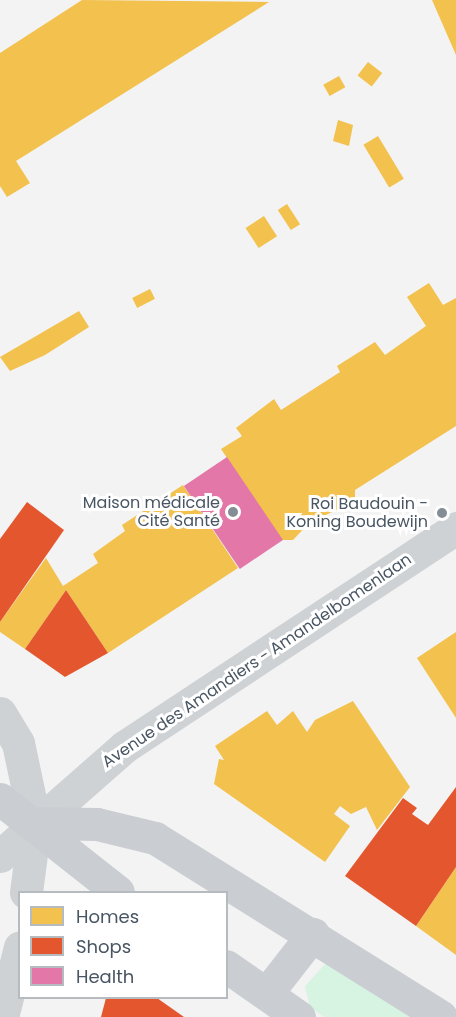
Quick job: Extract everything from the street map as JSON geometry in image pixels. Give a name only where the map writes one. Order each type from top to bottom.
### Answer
[{"type":"main road","points":[[0,799],[35,824],[117,891]]},
{"type":"main road","points":[[35,824],[97,824],[155,838],[313,934],[441,1017]]},
{"type":"main road","points":[[267,993],[313,934]]},
{"type":"main road","points":[[228,967],[299,1017]]},
{"type":"street","name":"Avenue des Amandiers - Amandelbomenlaan","points":[[0,856],[124,747],[456,528]]},
{"type":"street","points":[[0,712],[18,743],[35,824],[26,891]]},
{"type":"street","points":[[2,1017],[18,955]]},
{"type":"green space","points":[[329,960],[421,1017],[324,1017],[310,1007],[305,986]]},
{"type":"building: Homes","points":[[82,0],[269,2],[16,161],[30,183],[7,197],[0,186],[0,53]]},
{"type":"building: Homes","points":[[432,0],[456,0],[456,55]]},
{"type":"building: Homes","points":[[368,62],[382,73],[372,86],[358,75]]},
{"type":"building: Homes","points":[[339,76],[345,87],[330,96],[323,85]]},
{"type":"building: Homes","points":[[338,120],[353,125],[349,146],[333,141]]},
{"type":"building: Homes","points":[[378,136],[404,179],[389,188],[363,145]]},
{"type":"building: Homes","points":[[287,204],[300,224],[291,230],[278,210]]},
{"type":"building: Homes","points":[[264,216],[277,236],[259,248],[246,228]]},
{"type":"building: Homes","points":[[429,283],[443,305],[456,298],[456,426],[355,490],[355,501],[309,523],[293,540],[282,540],[221,449],[242,436],[236,428],[274,399],[281,410],[340,372],[337,366],[375,342],[385,355],[426,326],[407,297]]},
{"type":"building: Homes","points":[[150,289],[155,299],[137,308],[132,298]]},
{"type":"building: Homes","points":[[79,311],[89,327],[45,355],[10,371],[0,357]]},
{"type":"building: Homes","points":[[183,485],[238,568],[108,653],[66,590],[25,649],[0,632],[0,622],[46,558],[63,586],[98,563],[93,554],[125,531],[122,525]]},
{"type":"building: Homes","points":[[456,632],[456,718],[417,658]]},
{"type":"building: Homes","points":[[353,701],[410,787],[377,830],[366,807],[351,814],[340,806],[334,814],[350,826],[325,862],[214,784],[219,759],[224,760],[215,746],[267,711],[277,725],[293,711],[307,732],[315,720]]},
{"type":"building: Homes","points":[[456,867],[456,955],[416,926]]},
{"type":"building: Shops","points":[[27,502],[64,530],[0,622],[0,539]]},
{"type":"building: Shops","points":[[66,590],[108,653],[65,677],[25,649]]},
{"type":"building: Shops","points":[[456,787],[456,867],[416,926],[345,876],[403,798],[417,808],[412,814],[428,825]]},
{"type":"building: Shops","points":[[106,999],[158,999],[184,1017],[101,1017]]},
{"type":"building: Health","name":"Maison médicale Cité Santé","points":[[227,457],[283,540],[240,569],[184,486]]},
{"type":"place","name":"Maison médicale Cité Santé","points":[[233,512]]},
{"type":"place","name":"Roi Baudouin - Koning Boudewijn","points":[[442,513]]}]
